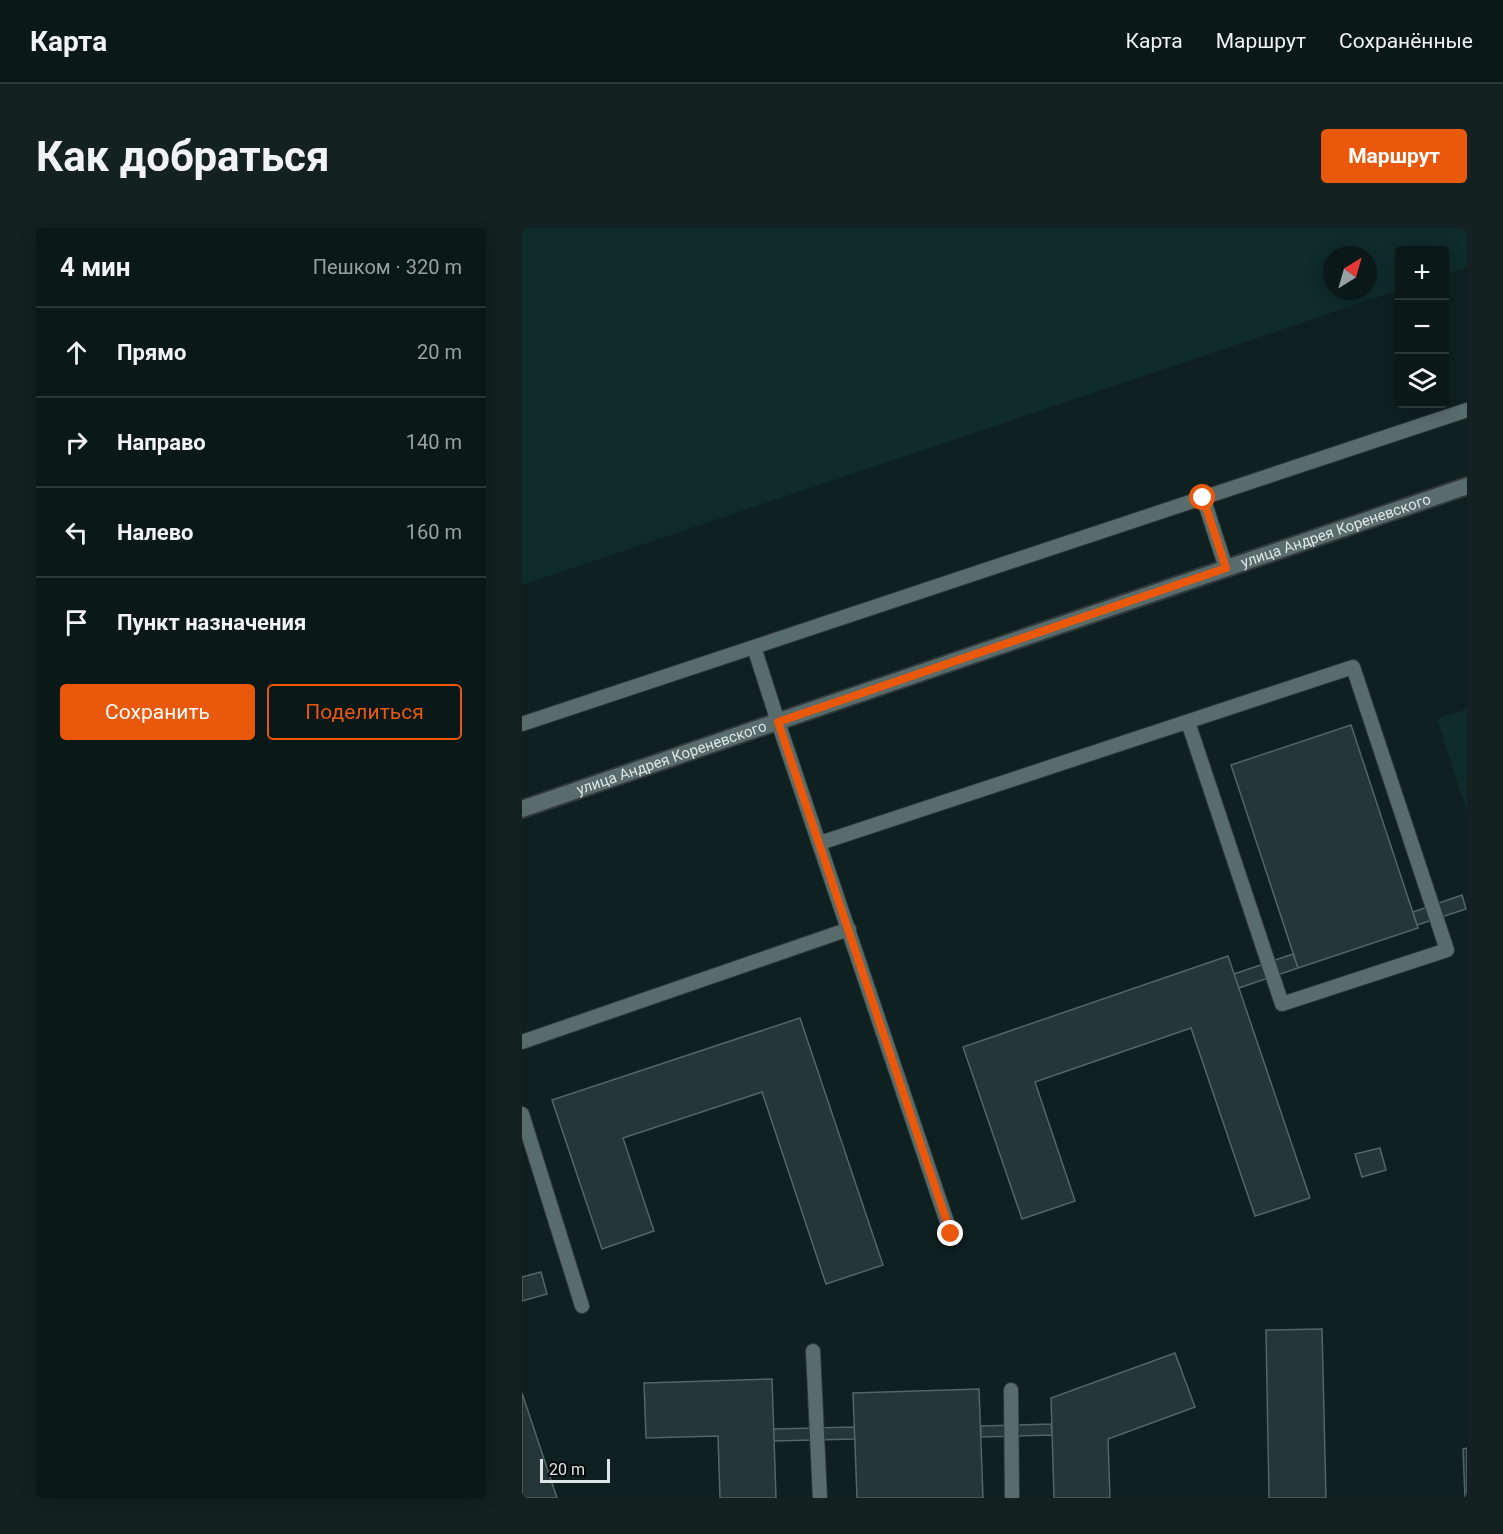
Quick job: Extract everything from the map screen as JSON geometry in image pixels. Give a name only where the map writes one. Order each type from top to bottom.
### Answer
[{"type":"street","name":"улица Андрея Кореневского","points":[[522,809],[1467,486]]},
{"type":"lane","points":[[522,724],[1467,410]]},
{"type":"lane","points":[[1203,498],[1226,568]]},
{"type":"lane","points":[[754,647],[951,1234]]},
{"type":"lane","points":[[820,843],[1188,722],[1353,668],[1447,950],[1281,1004],[1188,722]]},
{"type":"lane","points":[[522,1042],[849,929]]},
{"type":"lane","points":[[522,1114],[582,1306]]},
{"type":"lane","points":[[813,1351],[820,1498]]},
{"type":"lane","points":[[1011,1390],[1012,1498]]},
{"type":"shaded area","points":[[522,228],[1467,228],[1467,267],[1449,273],[1449,246],[1395,246],[1395,291],[1377,297],[1377,246],[1323,246],[1323,300],[1369,300],[522,585]]},
{"type":"shaded area","points":[[1467,709],[1467,812],[1437,719]]},
{"type":"building","points":[[1351,725],[1418,928],[1298,968],[1231,765]]},
{"type":"building","points":[[1462,895],[1466,909],[1417,925],[1413,912]]},
{"type":"building","points":[[1293,954],[1298,968],[1239,988],[1234,974]]},
{"type":"building","points":[[1228,956],[1310,1198],[1255,1216],[1191,1028],[1035,1082],[1075,1201],[1022,1219],[963,1047]]},
{"type":"building","points":[[800,1018],[883,1265],[826,1284],[762,1092],[623,1138],[654,1231],[602,1249],[552,1100]]},
{"type":"building","points":[[1380,1148],[1386,1170],[1362,1177],[1355,1154]]},
{"type":"building","points":[[541,1272],[547,1294],[522,1301],[522,1277]]},
{"type":"building","points":[[1322,1329],[1326,1498],[1269,1498],[1266,1330]]},
{"type":"building","points":[[1175,1353],[1195,1407],[1108,1439],[1110,1498],[1054,1498],[1051,1398]]},
{"type":"building","points":[[772,1379],[776,1498],[720,1498],[718,1436],[646,1438],[644,1383]]},
{"type":"building","points":[[979,1389],[983,1498],[857,1498],[853,1393]]},
{"type":"building","points":[[522,1393],[557,1498],[522,1498]]},
{"type":"building","points":[[1051,1424],[1052,1435],[981,1437],[981,1426]]},
{"type":"building","points":[[854,1427],[855,1439],[774,1441],[774,1429]]},
{"type":"building","points":[[1467,1448],[1467,1498],[1465,1498],[1463,1449]]},
{"type":"route","points":[[951,1234],[778,722],[1226,568],[1203,498]]}]
